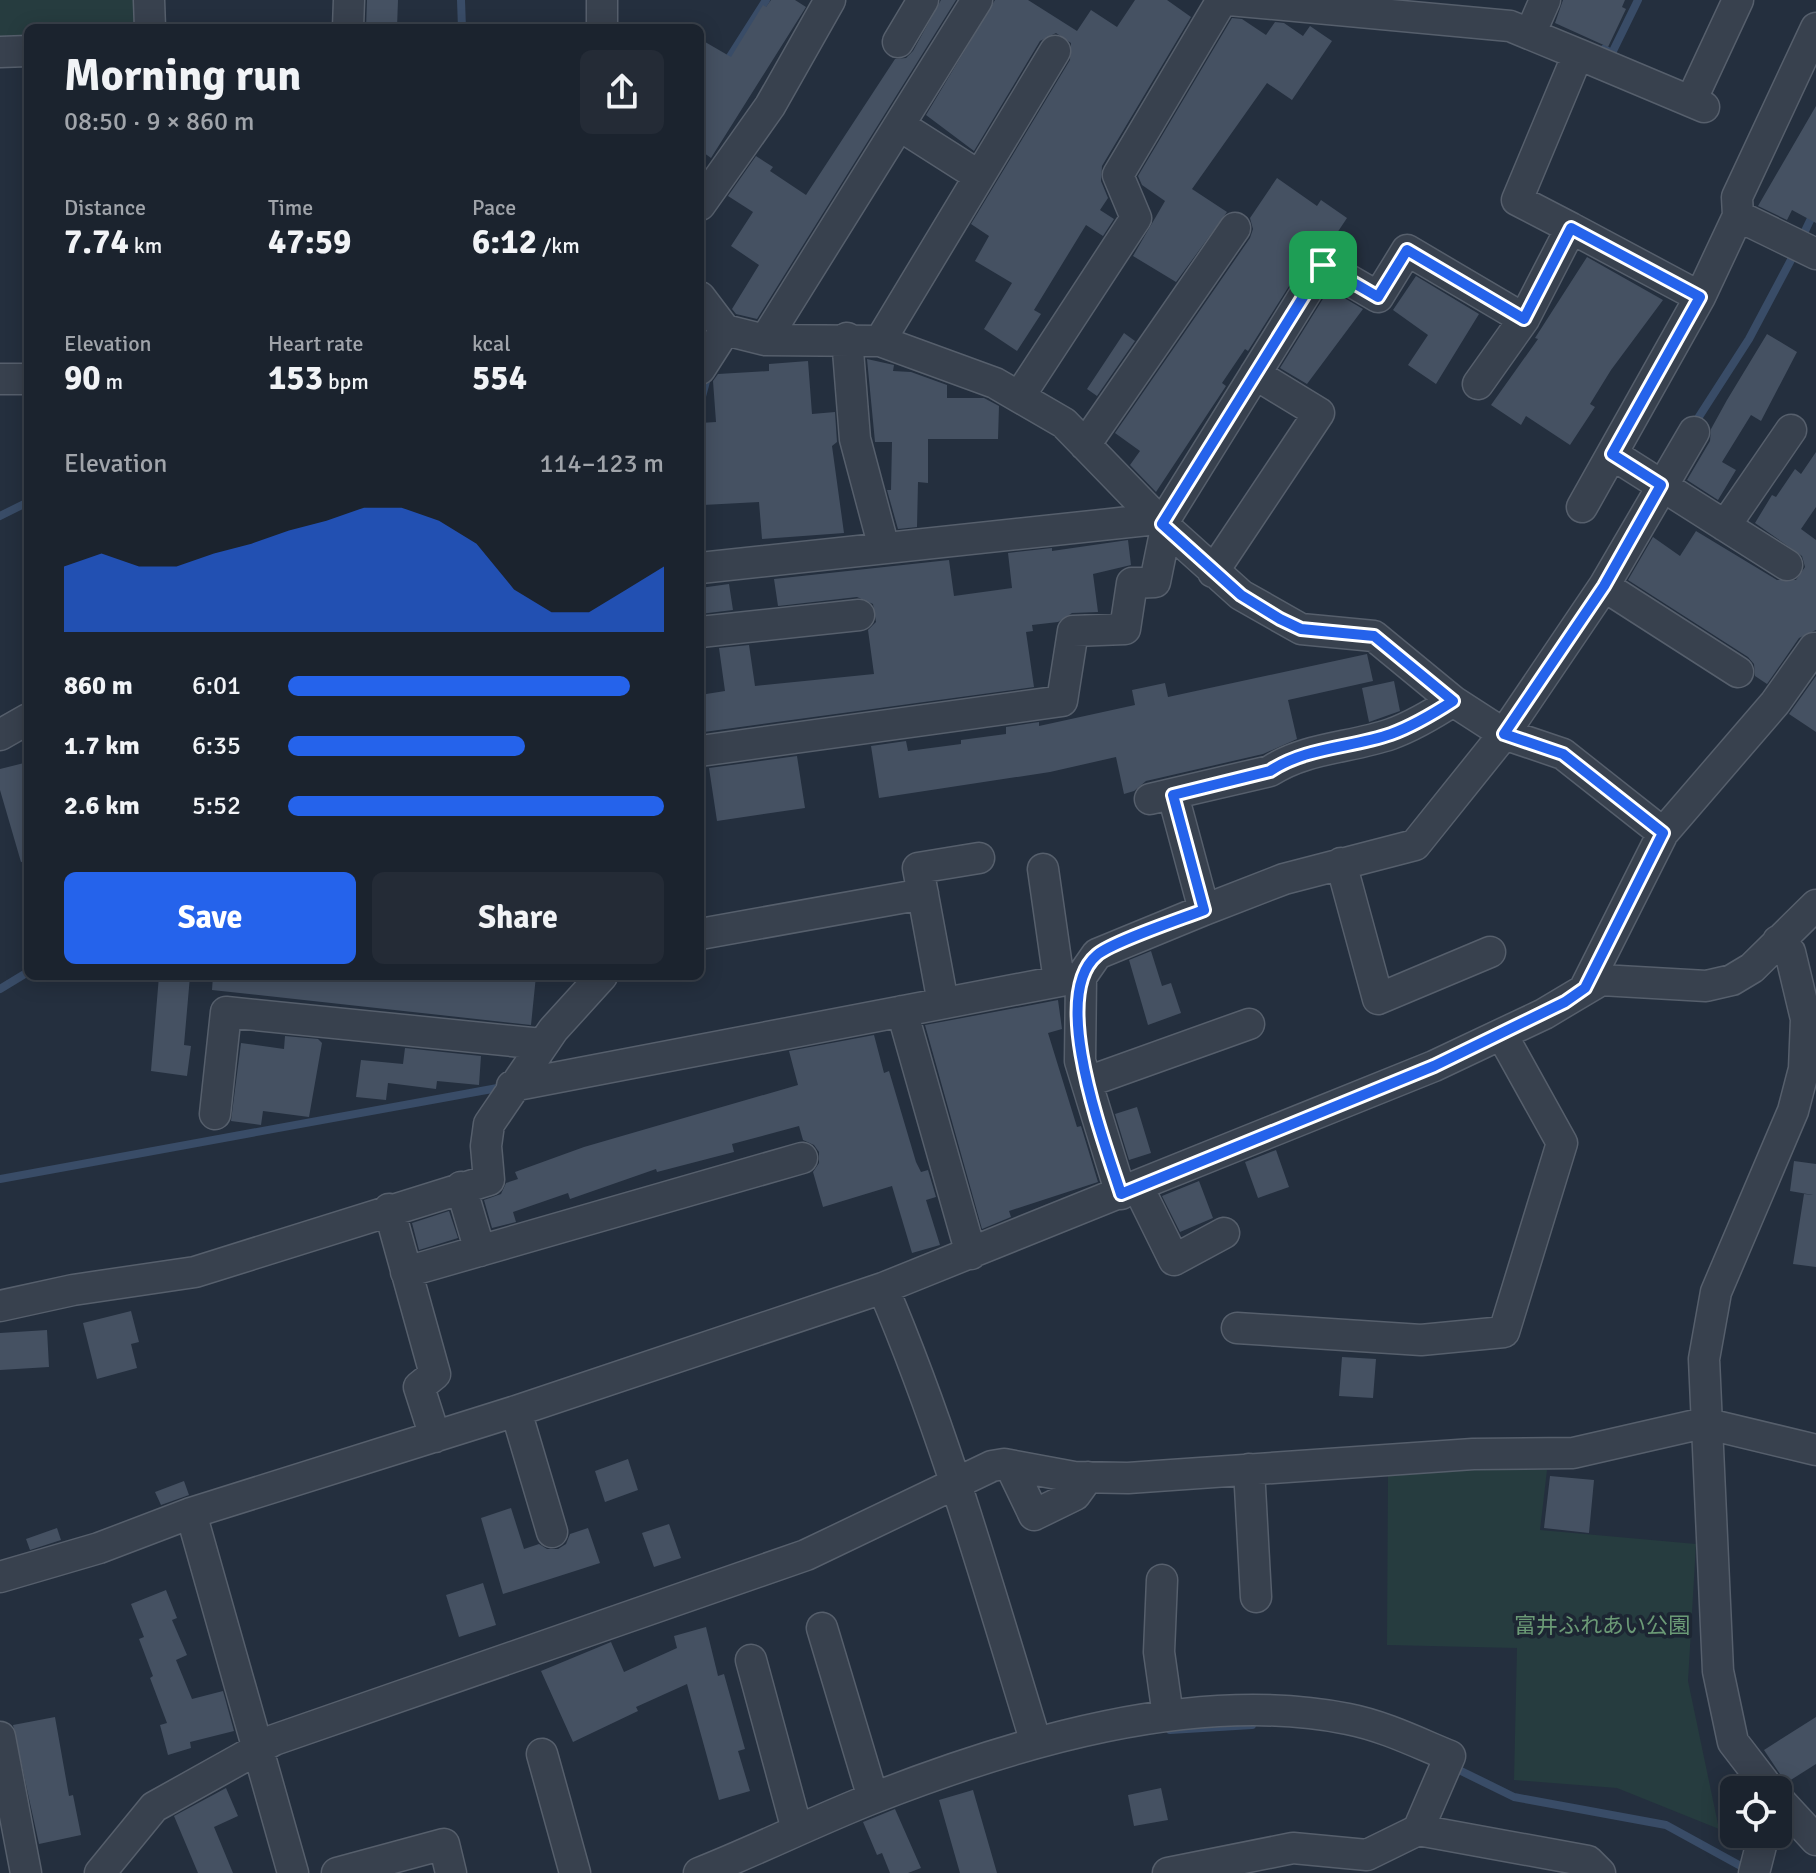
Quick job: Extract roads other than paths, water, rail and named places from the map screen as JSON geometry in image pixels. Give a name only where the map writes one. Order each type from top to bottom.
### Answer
[{"type":"street","points":[[149,0],[150,24]]},
{"type":"street","points":[[348,24],[349,0]]},
{"type":"street","points":[[602,0],[602,24]]},
{"type":"street","points":[[704,199],[770,106],[830,0]]},
{"type":"street","points":[[898,42],[923,0]]},
{"type":"street","points":[[765,340],[977,0]]},
{"type":"street","points":[[1019,397],[1136,218],[1118,175],[1222,0]]},
{"type":"street","points":[[1229,0],[1510,26],[1531,32],[1698,104],[1738,0]]},
{"type":"street","points":[[1531,32],[1545,0]]},
{"type":"street","points":[[1582,507],[1700,297],[1738,216],[1737,197],[1816,28]]},
{"type":"street","points":[[0,52],[24,51]]},
{"type":"street","points":[[880,341],[1055,51]]},
{"type":"street","points":[[1578,54],[1517,200],[1700,297]]},
{"type":"street","points":[[899,125],[979,176]]},
{"type":"street","points":[[1738,216],[1816,254]]},
{"type":"street","points":[[1085,445],[1235,228]]},
{"type":"street","points":[[1478,384],[1524,319],[1571,228]]},
{"type":"street","points":[[704,750],[1062,701],[1073,631],[1125,629],[1132,583],[1155,582],[1162,524],[1323,265],[1378,297],[1407,250],[1524,319]]},
{"type":"street","points":[[704,302],[725,330],[765,340],[847,338],[880,341],[949,363],[1019,397],[1064,423],[1162,524],[1241,595],[1301,629],[1374,636],[1453,701],[1504,734],[1563,754],[1663,833]]},
{"type":"street","points":[[704,363],[725,330]]},
{"type":"street","points":[[847,338],[855,439],[884,548]]},
{"type":"street","points":[[1213,572],[1319,413],[1255,374]]},
{"type":"street","points":[[0,379],[24,379]]},
{"type":"street","points":[[1725,526],[1791,430]]},
{"type":"street","points":[[512,1086],[1070,979],[1097,954],[1204,910],[1284,879],[1415,845],[1504,734],[1604,586],[1694,432]]},
{"type":"street","points":[[1612,454],[1787,565]]},
{"type":"street","points":[[704,568],[884,548],[1162,524]]},
{"type":"street","points":[[1604,586],[1738,672]]},
{"type":"street","points":[[704,632],[859,615]]},
{"type":"street","points":[[1585,988],[1663,833],[1775,703],[1815,643]]},
{"type":"street","points":[[1204,910],[1161,797],[1270,771],[1324,748],[1389,735],[1453,701]]},
{"type":"street","points":[[0,735],[24,721]]},
{"type":"street","points":[[943,1003],[918,868],[979,858]]},
{"type":"street","points":[[1341,863],[1378,999],[1490,952]]},
{"type":"street","points":[[1043,869],[1070,979],[1080,1061],[1137,1196],[1174,1260],[1224,1233]]},
{"type":"street","points":[[704,933],[923,894]]},
{"type":"street","points":[[0,1577],[192,1520],[435,1437],[517,1418],[885,1294],[971,1254],[1137,1196],[1506,1042],[1601,980],[1720,984],[1743,975],[1783,946],[1816,905]]},
{"type":"street","points":[[1759,1776],[1733,1742],[1718,1671],[1704,1359],[1716,1292],[1793,1111],[1804,1069],[1806,1019],[1783,946]]},
{"type":"street","points":[[0,1306],[73,1290],[195,1272],[489,1180],[489,1124],[542,1044],[598,980]]},
{"type":"street","points":[[902,1011],[971,1254]]},
{"type":"street","points":[[215,1114],[226,1012],[542,1044]]},
{"type":"street","points":[[1087,1082],[1249,1024]]},
{"type":"street","points":[[1237,1328],[1421,1340],[1504,1332],[1562,1143],[1506,1042]]},
{"type":"street","points":[[406,1272],[802,1158]]},
{"type":"street","points":[[461,1187],[480,1251]]},
{"type":"street","points":[[389,1209],[435,1374],[419,1387],[435,1437]]},
{"type":"street","points":[[885,1294],[917,1370],[954,1477],[1036,1743]]},
{"type":"street","points":[[517,1418],[552,1532]]},
{"type":"street","points":[[100,1873],[154,1807],[257,1744],[749,1577],[806,1555],[954,1477],[1002,1465],[1088,1477],[1250,1478],[1473,1454],[1573,1453],[1705,1431],[1816,1450]]},
{"type":"street","points":[[1002,1465],[1034,1515],[1075,1495],[1088,1477]]},
{"type":"street","points":[[1250,1478],[1256,1597]]},
{"type":"street","points":[[192,1520],[293,1873]]},
{"type":"street","points":[[1162,1580],[1159,1652],[1168,1716]]},
{"type":"street","points":[[822,1628],[873,1798]]},
{"type":"street","points":[[751,1660],[797,1830]]},
{"type":"street","points":[[699,1873],[733,1866],[797,1830],[873,1798],[1036,1743],[1168,1716],[1242,1710],[1308,1712],[1352,1719],[1450,1756],[1418,1830]]},
{"type":"street","points":[[0,1737],[26,1873]]},
{"type":"street","points":[[542,1754],[575,1873]]},
{"type":"street","points":[[1792,1814],[1816,1840]]},
{"type":"street","points":[[1168,1873],[1293,1848],[1367,1855],[1418,1830],[1588,1861],[1600,1873]]},
{"type":"street","points":[[337,1873],[444,1844],[451,1873]]},
{"type":"street","points":[[1755,1870],[1760,1848]]},
{"type":"waterway","points":[[461,0],[462,24]]},
{"type":"waterway","points":[[726,63],[766,0]]},
{"type":"waterway","points":[[1604,49],[1612,53],[1638,0]]},
{"type":"waterway","points":[[1805,231],[1816,208]]},
{"type":"waterway","points":[[1693,426],[1749,339],[1792,258]]},
{"type":"waterway","points":[[704,389],[708,374]]},
{"type":"waterway","points":[[0,516],[24,504]]},
{"type":"waterway","points":[[0,989],[24,974]]},
{"type":"waterway","points":[[0,1179],[503,1087]]},
{"type":"waterway","points":[[1170,1730],[1252,1725]]},
{"type":"waterway","points":[[1457,1769],[1514,1797],[1666,1825],[1748,1870]]},
{"type":"park label","name":"富井ふれあい公園","points":[[1602,1625]]}]
